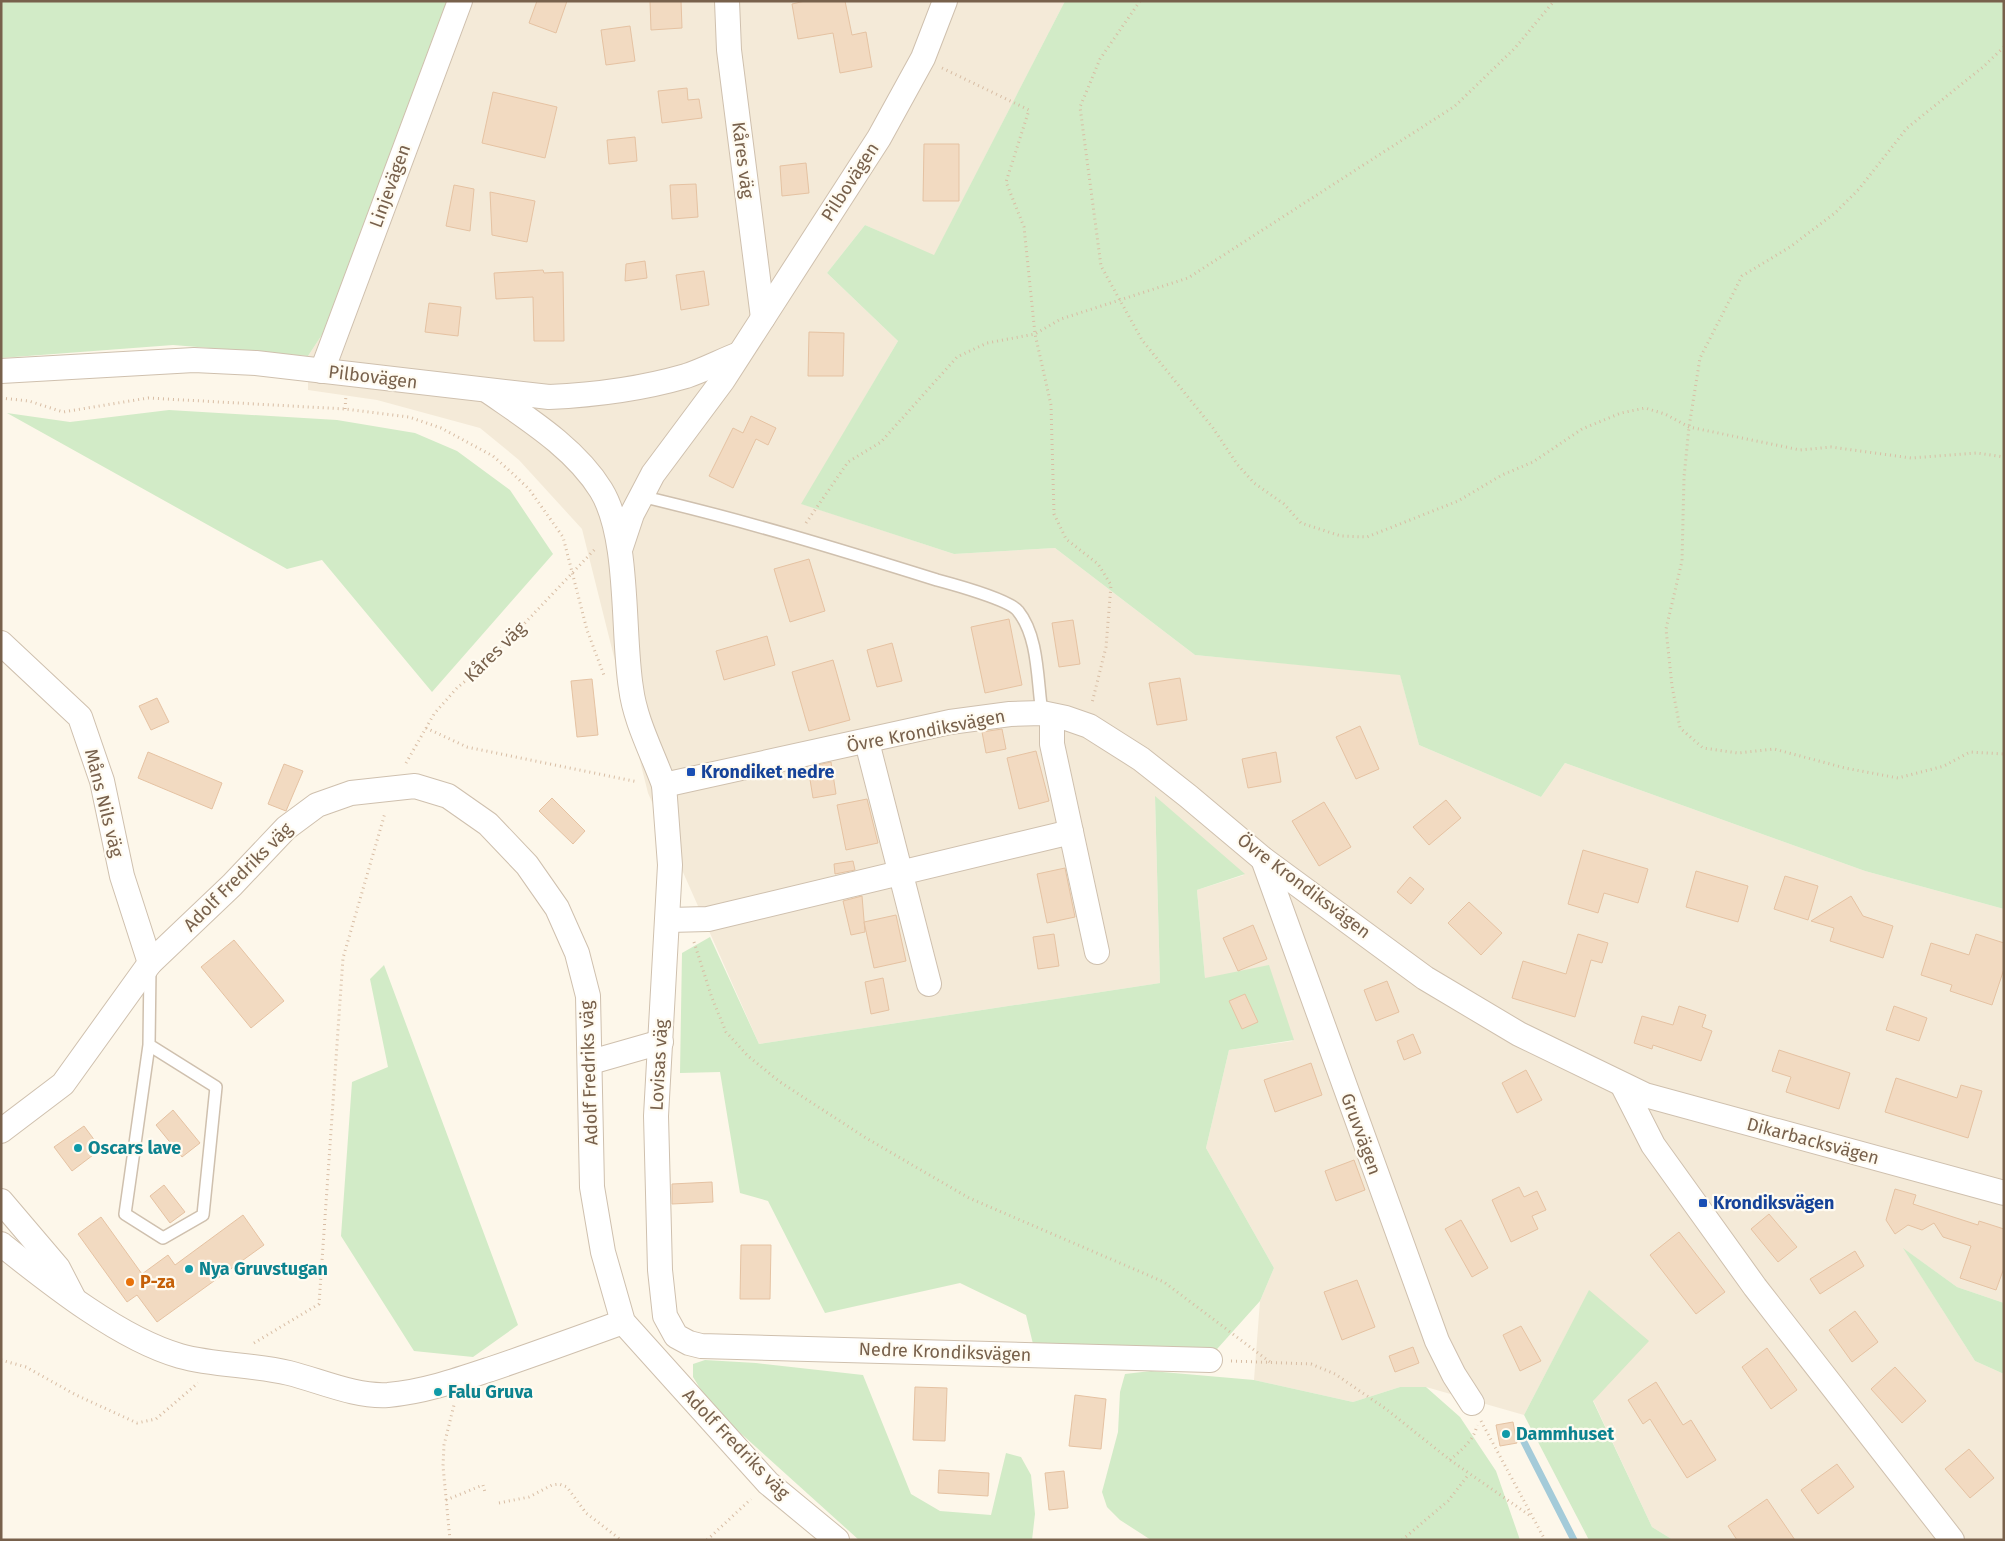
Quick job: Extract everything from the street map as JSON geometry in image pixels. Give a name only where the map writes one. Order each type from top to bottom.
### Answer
[{"type":"street","name":"Linjevägen","points":[[322,371],[460,1]]},
{"type":"street","name":"Kåres väg","points":[[727,1],[729,50],[763,318]]},
{"type":"street","name":"Pilbovägen","points":[[620,552],[640,496],[653,474],[724,380],[878,138],[923,58],[945,1]]},
{"type":"street","name":"Pilbovägen","points":[[1,371],[194,360],[256,363],[549,397],[586,396],[642,386],[687,375],[739,354]]},
{"type":"street","points":[[488,391],[543,430],[590,475],[602,492],[620,552],[630,687],[633,701],[664,785]]},
{"type":"street","name":"Måns Nils väg","points":[[1,643],[80,717],[102,781],[122,876],[150,963]]},
{"type":"street","name":"Övre Krondiksvägen","points":[[664,785],[982,717],[1047,715],[1066,718],[1085,725],[1141,759],[1263,859],[1425,978],[1519,1034],[1623,1086]]},
{"type":"street","points":[[1047,715],[1097,952]]},
{"type":"street","points":[[868,742],[929,984]]},
{"type":"street","name":"Lovisas väg","points":[[664,785],[670,866],[678,920],[661,1042],[656,1116],[660,1270],[665,1316],[676,1336],[681,1340]]},
{"type":"street","name":"Adolf Fredriks väg","points":[[3,1129],[63,1084],[150,963],[232,885],[286,828],[302,816],[317,805],[351,793],[415,786],[448,796],[488,824],[527,864],[557,908],[577,953],[588,996],[591,1062],[592,1186],[603,1252],[623,1322],[768,1483],[837,1540]]},
{"type":"street","points":[[678,920],[708,919],[767,903],[1071,832]]},
{"type":"street","name":"Gruvvägen","points":[[1263,859],[1430,1324],[1454,1375],[1472,1403]]},
{"type":"street","points":[[591,1062],[661,1042]]},
{"type":"street","points":[[1623,1086],[1653,1145],[1755,1287],[1952,1540]]},
{"type":"street","name":"Dikarbacksvägen","points":[[1623,1086],[1684,1107],[2004,1193]]},
{"type":"street","points":[[1,1200],[58,1268],[74,1299]]},
{"type":"street","points":[[1,1244],[74,1299],[139,1338],[179,1356],[219,1365],[287,1372],[361,1393],[388,1395],[452,1382],[623,1322]]},
{"type":"street","name":"Nedre Krondiksvägen","points":[[681,1340],[701,1346],[871,1349],[1210,1360]]},
{"type":"lane","points":[[640,496],[799,537],[979,593],[1017,609],[1031,636],[1047,715]]},
{"type":"lane","points":[[149,1045],[216,1087],[203,1215],[162,1238],[125,1214],[149,1045],[150,963]]},
{"type":"path","points":[[1140,1],[1100,59],[1080,107],[1101,266],[1142,340],[1214,428],[1237,464],[1254,483],[1284,504],[1301,523],[1342,536],[1367,536],[1458,501],[1502,475],[1533,462],[1582,429],[1621,413],[1645,408],[1665,414],[1688,427],[1800,450],[1831,447],[1911,458],[1977,453],[2004,457]]},
{"type":"path","points":[[799,537],[808,517],[848,462],[881,442],[957,357],[986,343],[1035,334],[1061,319],[1188,278],[1454,106],[1514,48],[1554,1]]},
{"type":"path","points":[[2004,47],[1983,67],[1907,128],[1859,188],[1835,213],[1790,247],[1742,276],[1700,358],[1688,427],[1684,477],[1682,561],[1666,629],[1672,686],[1680,728],[1703,748],[1738,753],[1774,749],[1845,768],[1898,778],[1944,766],[1970,752],[2004,754]]},
{"type":"path","points":[[923,58],[1029,110],[1011,161],[1006,182],[1024,228],[1035,334],[1051,405],[1054,514],[1066,539],[1098,564],[1111,584],[1106,647],[1100,677],[1085,725]]},
{"type":"path","points":[[1,398],[29,401],[63,412],[148,398],[345,410],[409,417],[441,428],[493,456],[529,489],[563,537],[587,630],[604,675]]},
{"type":"path","name":"Kåres väg","points":[[252,1344],[319,1304],[344,958],[392,788],[434,714],[457,688],[486,664],[573,574],[614,527]]},
{"type":"path","points":[[426,728],[467,747],[609,778],[664,785]]},
{"type":"path","points":[[678,920],[726,1032],[748,1056],[780,1082],[866,1138],[969,1198],[1164,1282],[1270,1362]]},
{"type":"path","points":[[1,1360],[26,1368],[76,1395],[137,1423],[156,1419],[219,1365]]},
{"type":"path","points":[[1210,1360],[1311,1364],[1335,1374],[1386,1410],[1469,1474],[1532,1517]]},
{"type":"path","points":[[450,1540],[443,1466],[444,1444],[454,1402],[452,1382]]},
{"type":"path","points":[[1450,1460],[1468,1444],[1476,1432],[1478,1421],[1472,1403]]},
{"type":"path","points":[[1472,1403],[1545,1540]]},
{"type":"path","points":[[1402,1540],[1448,1501],[1469,1474]]},
{"type":"path","points":[[707,1540],[768,1483]]},
{"type":"path","points":[[499,1503],[529,1497],[552,1485],[559,1484],[567,1487],[586,1513],[621,1540]]},
{"type":"path","points":[[446,1500],[483,1485],[485,1492]]},
{"type":"shaded area","points":[[448,1],[1065,1],[934,256],[865,225],[827,273],[898,341],[802,504],[954,554],[1055,548],[1195,655],[1400,674],[1419,745],[1541,797],[1565,763],[1865,871],[2004,909],[2004,1303],[1957,1287],[1904,1249],[1975,1361],[2004,1374],[2004,1540],[1673,1540],[1652,1527],[1593,1400],[1589,1291],[1524,1415],[1426,1387],[1400,1387],[1353,1402],[1254,1380],[1260,1301],[1274,1268],[1206,1148],[1229,1050],[1293,1041],[1205,979],[1197,890],[1244,875],[1155,797],[1160,983],[759,1044],[648,793],[582,529],[519,460],[480,428],[377,400],[308,390],[308,356],[331,321]]},
{"type":"green space","points":[[1,1],[448,1],[331,321],[308,356],[173,345],[1,358]]},
{"type":"green space","points":[[1065,1],[2004,1],[2004,909],[1865,871],[1565,763],[1541,797],[1419,745],[1400,675],[1195,655],[1055,548],[954,554],[801,504],[898,341],[827,273],[865,225],[934,255]]},
{"type":"green space","points":[[169,410],[337,420],[415,433],[457,451],[510,490],[553,554],[432,692],[322,560],[287,569],[7,413],[70,422]]},
{"type":"green space","points":[[1155,796],[1245,874],[1197,890],[1205,978],[1269,965],[1294,1040],[1229,1050],[1206,1148],[1274,1268],[1260,1301],[1209,1358],[1033,1344],[1026,1315],[960,1283],[825,1313],[768,1201],[740,1193],[720,1072],[680,1073],[682,953],[710,937],[759,1044],[1160,983]]},
{"type":"green space","points":[[384,965],[518,1325],[473,1357],[414,1351],[341,1236],[352,1082],[388,1067],[370,979]]},
{"type":"green space","points":[[1903,1248],[1957,1287],[2004,1303],[2004,1374],[1975,1361]]},
{"type":"green space","points":[[1589,1290],[1649,1341],[1593,1401],[1652,1527],[1673,1540],[1589,1540],[1524,1415]]},
{"type":"green space","points":[[705,1360],[756,1363],[863,1375],[911,1494],[940,1511],[991,1515],[1006,1453],[1021,1457],[1031,1475],[1035,1514],[1032,1540],[859,1540],[737,1430],[704,1395],[693,1377],[693,1364]]},
{"type":"green space","points":[[1151,1371],[1254,1380],[1353,1402],[1400,1387],[1426,1387],[1460,1417],[1496,1471],[1520,1540],[1151,1540],[1120,1520],[1107,1507],[1102,1492],[1118,1432],[1120,1392],[1125,1374]]},
{"type":"building","points":[[537,1],[567,1],[556,33],[529,23]]},
{"type":"building","points":[[650,1],[681,1],[682,28],[651,30]]},
{"type":"building","points":[[805,1],[845,1],[852,35],[866,32],[872,67],[840,73],[833,33],[798,39],[792,4]]},
{"type":"building","points":[[630,26],[635,61],[606,65],[601,30]]},
{"type":"building","points":[[687,88],[688,100],[699,99],[702,118],[662,123],[658,91]]},
{"type":"building","points":[[493,92],[557,107],[545,158],[482,143]]},
{"type":"building","points":[[635,137],[637,161],[609,164],[607,140]]},
{"type":"building","points":[[924,144],[959,144],[959,201],[923,201]]},
{"type":"building","points":[[806,163],[809,193],[782,196],[780,166]]},
{"type":"building","points":[[696,184],[698,217],[672,219],[670,185]]},
{"type":"building","points":[[454,185],[474,189],[470,231],[446,226]]},
{"type":"building","points":[[490,192],[535,201],[527,242],[492,235]]},
{"type":"building","points":[[645,261],[647,278],[625,281],[626,264]]},
{"type":"building","points":[[543,270],[544,273],[563,272],[564,341],[534,341],[533,297],[496,299],[494,273]]},
{"type":"building","points":[[704,271],[709,305],[681,310],[676,275]]},
{"type":"building","points":[[429,303],[461,307],[458,336],[425,332]]},
{"type":"building","points":[[809,332],[844,333],[843,376],[808,376]]},
{"type":"building","points":[[751,416],[776,428],[768,445],[756,439],[733,488],[709,476],[733,428],[743,433]]},
{"type":"building","points":[[809,559],[825,611],[790,622],[774,569]]},
{"type":"building","points":[[1009,619],[1022,685],[985,693],[971,627]]},
{"type":"building","points":[[1073,620],[1080,664],[1059,667],[1052,623]]},
{"type":"building","points":[[767,636],[775,665],[724,680],[716,651]]},
{"type":"building","points":[[892,643],[902,681],[877,687],[867,650]]},
{"type":"building","points":[[833,660],[850,720],[809,731],[792,672]]},
{"type":"building","points":[[1180,678],[1187,720],[1157,725],[1149,683]]},
{"type":"building","points":[[592,679],[598,735],[577,737],[571,681]]},
{"type":"building","points":[[157,698],[169,722],[151,730],[139,706]]},
{"type":"building","points":[[1360,726],[1379,769],[1356,779],[1336,737]]},
{"type":"building","points":[[1002,729],[1006,749],[986,753],[982,732]]},
{"type":"building","points":[[1036,751],[1049,801],[1019,809],[1007,758]]},
{"type":"building","points":[[148,752],[222,783],[212,809],[138,778]]},
{"type":"building","points":[[1276,752],[1281,782],[1248,788],[1242,759]]},
{"type":"building","points":[[831,762],[836,794],[813,798],[808,767]]},
{"type":"building","points":[[284,764],[303,771],[286,811],[268,804]]},
{"type":"building","points":[[552,798],[585,831],[573,844],[539,811]]},
{"type":"building","points":[[867,799],[878,843],[846,850],[837,805]]},
{"type":"building","points":[[1446,800],[1461,818],[1429,845],[1413,827]]},
{"type":"building","points":[[1324,802],[1351,847],[1319,866],[1292,821]]},
{"type":"building","points":[[1583,850],[1648,869],[1638,903],[1604,893],[1598,913],[1568,904]]},
{"type":"building","points":[[853,861],[855,870],[835,874],[834,864]]},
{"type":"building","points":[[1065,868],[1075,917],[1047,923],[1037,874]]},
{"type":"building","points":[[1696,871],[1748,886],[1738,922],[1686,907]]},
{"type":"building","points":[[1785,876],[1818,886],[1808,920],[1774,909]]},
{"type":"building","points":[[1410,877],[1424,889],[1411,904],[1397,892]]},
{"type":"building","points":[[862,896],[865,932],[851,935],[843,901]]},
{"type":"building","points":[[1851,896],[1863,916],[1893,926],[1883,958],[1830,941],[1834,928],[1811,921]]},
{"type":"building","points":[[1469,902],[1502,933],[1481,955],[1448,923]]},
{"type":"building","points":[[896,915],[906,961],[874,968],[864,922]]},
{"type":"building","points":[[1253,925],[1267,959],[1238,971],[1223,938]]},
{"type":"building","points":[[1054,934],[1059,966],[1038,969],[1033,937]]},
{"type":"building","points":[[1578,934],[1608,943],[1602,963],[1591,960],[1575,1017],[1512,998],[1523,961],[1566,974]]},
{"type":"building","points":[[1976,934],[2004,943],[2004,969],[1992,1005],[1950,991],[1952,985],[1921,975],[1931,943],[1969,955]]},
{"type":"building","points":[[234,940],[284,1001],[251,1028],[201,967]]},
{"type":"building","points":[[883,978],[889,1010],[871,1014],[865,982]]},
{"type":"building","points":[[1387,981],[1399,1012],[1376,1021],[1364,990]]},
{"type":"building","points":[[1245,994],[1258,1022],[1242,1029],[1229,1001]]},
{"type":"building","points":[[1679,1006],[1706,1015],[1702,1027],[1712,1031],[1701,1061],[1653,1045],[1652,1049],[1634,1043],[1642,1016],[1673,1025]]},
{"type":"building","points":[[1894,1006],[1927,1018],[1919,1041],[1886,1030]]},
{"type":"building","points":[[1413,1034],[1421,1053],[1404,1060],[1397,1041]]},
{"type":"building","points":[[1779,1050],[1850,1073],[1839,1109],[1786,1092],[1791,1077],[1772,1071]]},
{"type":"building","points":[[1311,1063],[1322,1095],[1275,1112],[1264,1080]]},
{"type":"building","points":[[1526,1070],[1542,1100],[1517,1113],[1502,1083]]},
{"type":"building","points":[[1896,1078],[1957,1098],[1961,1085],[1982,1091],[1968,1138],[1885,1112]]},
{"type":"building","points":[[173,1110],[200,1143],[182,1157],[156,1125]]},
{"type":"building","name":"Oscars lave","points":[[84,1126],[101,1149],[72,1171],[54,1147]]},
{"type":"building","points":[[1354,1160],[1365,1190],[1336,1201],[1325,1171]]},
{"type":"building","points":[[712,1182],[713,1202],[672,1204],[672,1184]]},
{"type":"building","points":[[164,1185],[185,1212],[170,1223],[150,1196]]},
{"type":"building","points":[[1519,1187],[1524,1197],[1537,1191],[1546,1210],[1532,1216],[1538,1229],[1511,1242],[1492,1200]]},
{"type":"building","points":[[1895,1189],[1916,1195],[1913,1204],[1978,1225],[1979,1221],[2004,1229],[2004,1268],[1996,1290],[1960,1278],[1971,1246],[1943,1237],[1934,1223],[1922,1230],[1908,1225],[1895,1234],[1886,1220]]},
{"type":"building","points":[[1769,1214],[1797,1247],[1778,1262],[1751,1229]]},
{"type":"building","name":"Nya Gruvstugan","points":[[243,1215],[264,1245],[157,1322],[137,1295],[127,1302],[78,1234],[101,1217],[142,1274],[168,1255],[175,1265]]},
{"type":"building","points":[[1461,1220],[1488,1268],[1472,1277],[1445,1229]]},
{"type":"building","points":[[1679,1232],[1725,1292],[1696,1314],[1650,1255]]},
{"type":"building","points":[[741,1245],[771,1245],[770,1299],[740,1299]]},
{"type":"building","points":[[1855,1251],[1864,1266],[1820,1294],[1810,1279]]},
{"type":"building","points":[[1357,1280],[1375,1327],[1342,1340],[1324,1292]]},
{"type":"building","points":[[1855,1311],[1878,1342],[1852,1362],[1829,1330]]},
{"type":"building","points":[[1521,1326],[1541,1361],[1520,1371],[1503,1335]]},
{"type":"building","points":[[1413,1347],[1419,1363],[1395,1372],[1389,1356]]},
{"type":"building","points":[[1767,1348],[1797,1390],[1771,1409],[1742,1367]]},
{"type":"building","points":[[1895,1367],[1926,1401],[1902,1423],[1871,1389]]},
{"type":"building","points":[[1656,1382],[1683,1425],[1691,1420],[1716,1460],[1687,1478],[1650,1419],[1643,1424],[1628,1400]]},
{"type":"building","points":[[915,1387],[947,1388],[945,1441],[913,1440]]},
{"type":"building","points":[[1075,1395],[1106,1399],[1101,1449],[1069,1446]]},
{"type":"building","name":"Dammhuset","points":[[1513,1422],[1517,1443],[1500,1446],[1496,1425]]},
{"type":"building","points":[[1969,1449],[1994,1478],[1970,1498],[1945,1469]]},
{"type":"building","points":[[1837,1464],[1854,1487],[1818,1514],[1801,1490]]},
{"type":"building","points":[[939,1470],[989,1473],[988,1496],[938,1493]]},
{"type":"building","points":[[1064,1471],[1068,1508],[1049,1510],[1045,1473]]},
{"type":"building","points":[[1767,1499],[1795,1540],[1737,1540],[1728,1526]]},
{"type":"waterway","points":[[1524,1442],[1574,1540]]},
{"type":"place","name":"Krondiket nedre","points":[[691,772]]},
{"type":"place","name":"Oscars lave","points":[[78,1148]]},
{"type":"place","name":"Krondiksvägen","points":[[1703,1203]]},
{"type":"place","name":"Nya Gruvstugan","points":[[189,1269]]},
{"type":"place","name":"P-za","points":[[130,1282]]},
{"type":"place","name":"Falu Gruva","points":[[438,1392]]},
{"type":"place","name":"Dammhuset","points":[[1506,1434]]}]
